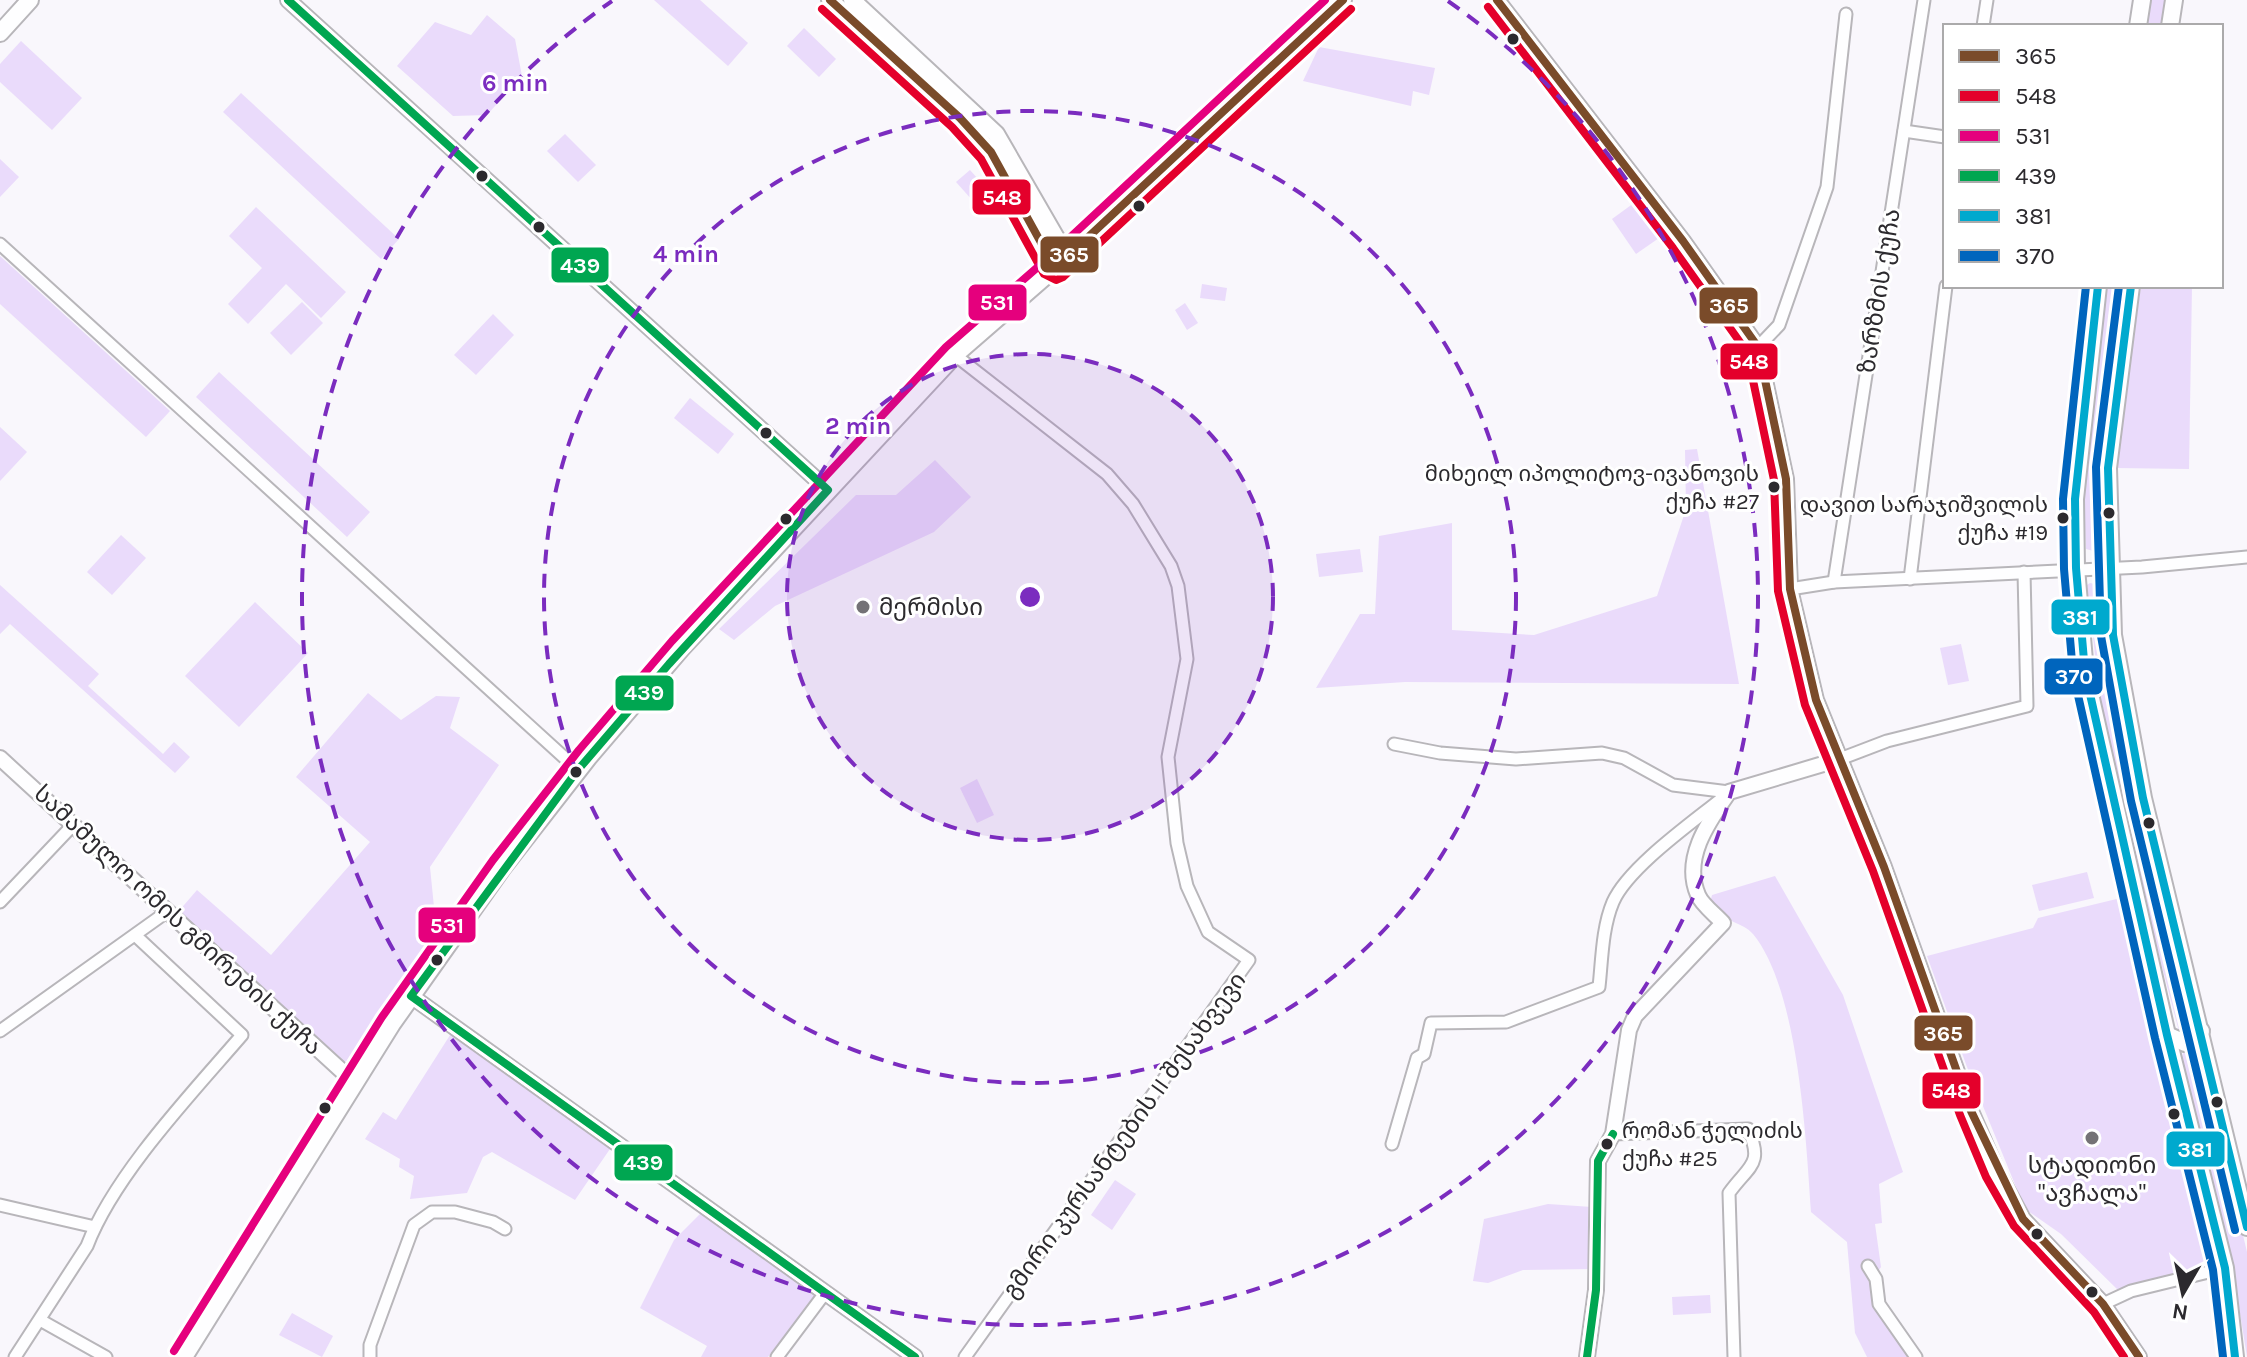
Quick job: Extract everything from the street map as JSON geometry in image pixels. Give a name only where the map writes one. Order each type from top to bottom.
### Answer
[{"type":"main road","points":[[830,0],[903,56],[964,112],[1032,211],[1061,262]]},
{"type":"main road","points":[[852,0],[903,56]]},
{"type":"main road","points":[[184,1357],[411,996],[503,867],[578,770],[681,649],[955,355],[1061,262],[1343,0]]},
{"type":"main road","points":[[2138,24],[2142,0]]},
{"type":"main road","points":[[2170,24],[2174,0]]},
{"type":"main road","points":[[0,33],[28,1]]},
{"type":"main road","points":[[2098,288],[2075,499],[2076,568],[2085,672],[2167,1035],[2225,1268],[2235,1357]]},
{"type":"main road","points":[[2131,288],[2108,468],[2113,635],[2125,711],[2247,1227]]},
{"type":"main road","points":[[2167,1035],[2185,1043],[2201,1031]]},
{"type":"main road","points":[[2175,1065],[2178,1055],[2185,1050],[2195,1049],[2208,1057]]},
{"type":"street","points":[[288,0],[828,490]]},
{"type":"street","points":[[1497,0],[1683,241],[1758,347],[1786,479],[1790,589],[1816,700],[1884,867],[1971,1111],[1997,1171],[2023,1219],[2103,1304],[2135,1356]]},
{"type":"street","name":"ზარზმის ქუჩა","points":[[1834,582],[1924,0]]},
{"type":"street","points":[[1983,24],[1987,0]]},
{"type":"street","points":[[1758,347],[1779,325],[1827,187],[1846,14]]},
{"type":"street","points":[[1904,131],[1943,137]]},
{"type":"street","points":[[0,244],[578,770]]},
{"type":"street","points":[[1910,579],[1946,288]]},
{"type":"street","name":"გმირი კურსანტების II შესახვევი","points":[[955,355],[1107,474],[1133,504],[1171,566],[1178,586],[1187,659],[1168,757],[1177,843],[1187,886],[1208,932],[1249,960],[965,1357]]},
{"type":"street","points":[[1790,589],[1834,582],[2110,566],[2142,567],[2247,557]]},
{"type":"street","points":[[1392,1144],[1417,1058],[1424,1054],[1431,1023],[1506,1022],[1599,987],[1604,942],[1615,897],[1649,859],[1729,792],[1840,759],[1887,741],[2027,706],[2024,572]]},
{"type":"street","points":[[1394,744],[1440,753],[1516,759],[1602,753],[1624,758],[1673,785],[1729,792]]},
{"type":"street","name":"სამამულო ომის გმირების ქუჩა","points":[[0,758],[355,1083]]},
{"type":"street","points":[[1587,1357],[1596,1290],[1598,1161],[1613,1134],[1629,1030],[1635,1016],[1723,923],[1698,896],[1695,865],[1699,840],[1729,792]]},
{"type":"street","points":[[0,902],[73,825]]},
{"type":"street","points":[[0,1031],[168,911]]},
{"type":"street","points":[[15,1357],[87,1246],[95,1227],[161,1130],[242,1035],[136,936]]},
{"type":"street","points":[[411,996],[915,1357]]},
{"type":"street","points":[[1613,1134],[1748,1129],[1757,1149],[1753,1167],[1729,1193],[1734,1357]]},
{"type":"street","points":[[0,1205],[95,1227]]},
{"type":"street","points":[[370,1357],[370,1345],[414,1225],[432,1212],[455,1212],[493,1222],[505,1229]]},
{"type":"street","points":[[1868,1266],[1876,1279],[1879,1304],[1916,1357]]},
{"type":"street","points":[[2103,1304],[2131,1291],[2225,1268]]},
{"type":"street","points":[[777,1357],[825,1293]]},
{"type":"street","points":[[40,1320],[106,1357]]},
{"type":"shaded area","points":[[654,0],[700,0],[748,43],[728,66]]},
{"type":"shaded area","points":[[2147,0],[2168,0],[2165,24],[2143,24]]},
{"type":"shaded area","points":[[487,15],[515,39],[522,76],[487,115],[453,116],[397,66],[435,22],[471,35]]},
{"type":"shaded area","points":[[804,28],[836,59],[819,77],[787,46]]},
{"type":"shaded area","points":[[21,41],[82,98],[52,130],[0,82],[0,64]]},
{"type":"shaded area","points":[[1319,47],[1435,68],[1429,95],[1413,91],[1411,106],[1303,81]]},
{"type":"shaded area","points":[[241,93],[399,239],[381,259],[223,112]]},
{"type":"shaded area","points":[[565,134],[596,165],[578,182],[547,151]]},
{"type":"shaded area","points":[[0,159],[19,177],[0,197]]},
{"type":"shaded area","points":[[970,170],[993,196],[973,201],[956,182]]},
{"type":"shaded area","points":[[1634,203],[1659,238],[1636,254],[1612,219]]},
{"type":"shaded area","points":[[256,207],[346,292],[321,318],[286,284],[248,324],[228,304],[262,268],[229,236]]},
{"type":"shaded area","points":[[0,256],[170,411],[146,437],[0,304]]},
{"type":"shaded area","points":[[1202,284],[1227,288],[1225,301],[1200,298]]},
{"type":"shaded area","points":[[2107,288],[2127,288],[2101,553],[2086,549],[2083,488]]},
{"type":"shaded area","points":[[2141,288],[2192,288],[2189,469],[2115,468]]},
{"type":"shaded area","points":[[302,302],[323,323],[291,355],[270,333]]},
{"type":"shaded area","points":[[1185,303],[1198,323],[1187,330],[1175,310]]},
{"type":"shaded area","points":[[493,314],[514,335],[476,375],[454,355]]},
{"type":"shaded area","points":[[219,372],[370,512],[347,537],[196,397]]},
{"type":"shaded area","points":[[690,398],[734,434],[718,454],[674,418]]},
{"type":"shaded area","points":[[0,427],[27,452],[0,481]]},
{"type":"shaded area","points":[[1697,449],[1739,684],[1405,682],[1316,688],[1360,614],[1375,614],[1379,536],[1452,523],[1452,630],[1534,635],[1657,596],[1686,509],[1685,450]]},
{"type":"shaded area","points":[[935,460],[971,497],[934,532],[775,606],[734,640],[719,629],[856,495],[896,495]]},
{"type":"shaded area","points":[[121,535],[146,558],[112,595],[87,572]]},
{"type":"shaded area","points":[[1360,549],[1363,572],[1319,577],[1316,554]]},
{"type":"shaded area","points":[[0,585],[99,674],[88,686],[163,754],[174,742],[190,757],[175,773],[10,624],[0,634]]},
{"type":"shaded area","points":[[2087,585],[2105,586],[2192,1032],[2180,1035],[2127,834],[2100,699]]},
{"type":"shaded area","points":[[255,602],[308,653],[239,727],[185,676]]},
{"type":"shaded area","points":[[1961,644],[1969,681],[1948,685],[1940,648]]},
{"type":"shaded area","points":[[368,693],[401,720],[436,696],[460,697],[450,728],[499,765],[430,867],[437,937],[355,1062],[340,1061],[178,912],[197,890],[271,955],[370,842],[296,777]]},
{"type":"shaded area","points":[[977,779],[994,815],[977,823],[960,788]]},
{"type":"shaded area","points":[[2087,872],[2094,898],[2039,911],[2032,885]]},
{"type":"shaded area","points":[[1775,876],[1843,995],[1903,1172],[1879,1184],[1882,1223],[1875,1224],[1881,1267],[1872,1280],[1912,1357],[1867,1357],[1855,1333],[1847,1242],[1811,1212],[1803,1107],[1781,991],[1768,959],[1753,934],[1722,915],[1710,903],[1712,895]]},
{"type":"shaded area","name":"სტადიონი \"ავჩალა\"","points":[[2129,896],[2219,1266],[2119,1291],[2061,1234],[2025,1209],[1967,1067],[1927,956],[2033,928],[2038,918]]},
{"type":"shaded area","points":[[452,1032],[612,1146],[575,1200],[492,1152],[483,1157],[467,1193],[410,1199],[414,1176],[399,1167],[400,1159],[365,1139],[383,1112],[396,1120]]},
{"type":"shaded area","points":[[2195,1051],[2200,1054],[2247,1252],[2247,1357],[2234,1276],[2182,1057],[2183,1053]]},
{"type":"shaded area","points":[[1115,1180],[1136,1194],[1112,1230],[1091,1215]]},
{"type":"shaded area","points":[[1548,1204],[1592,1207],[1592,1269],[1523,1270],[1488,1283],[1473,1281],[1484,1219]]},
{"type":"shaded area","points":[[702,1212],[815,1291],[814,1297],[768,1357],[701,1357],[707,1346],[640,1308],[674,1240]]},
{"type":"shaded area","points":[[1710,1295],[1711,1313],[1673,1315],[1672,1297]]},
{"type":"shaded area","points":[[292,1313],[333,1336],[322,1357],[279,1335]]},
{"type":"transit line","name":"439","points":[[288,0],[828,490],[669,664],[577,771],[411,996],[915,1357]]},
{"type":"transit line","name":"365","points":[[830,0],[960,118],[991,152],[1055,268],[1343,0]]},
{"type":"transit line","name":"531","points":[[174,1351],[382,1017],[493,860],[579,750],[672,641],[946,347],[1047,259],[1325,0]]},
{"type":"transit line","name":"365","points":[[1497,0],[1683,241],[1758,347],[1786,479],[1790,589],[1816,700],[1884,867],[1971,1111],[2023,1219],[2103,1304],[2139,1357]]},
{"type":"transit line","name":"548","points":[[1488,7],[1673,248],[1747,352],[1774,480],[1778,591],[1805,705],[1873,871],[1960,1115],[1986,1177],[2014,1226],[2094,1312],[2124,1357]]},
{"type":"transit line","name":"548","points":[[822,9],[952,127],[981,159],[1044,274],[1056,280],[1063,277],[1351,9]]},
{"type":"transit line","name":"370","points":[[2086,288],[2063,499],[2064,569],[2073,673],[2155,1038],[2213,1270],[2223,1357]]},
{"type":"transit line","name":"381","points":[[2098,288],[2075,499],[2076,568],[2085,672],[2167,1035],[2225,1268],[2235,1357]]},
{"type":"transit line","name":"370","points":[[2119,288],[2096,467],[2101,636],[2131,801],[2235,1230]]},
{"type":"transit line","name":"381","points":[[2131,288],[2108,468],[2113,635],[2143,798],[2247,1227]]},
{"type":"transit line","name":"439","points":[[1587,1357],[1596,1290],[1598,1161],[1613,1134]]},
{"type":"place","name":"მიხეილ იპოლიტოვ-ივანოვის ქუჩა #27","points":[[1774,487]]},
{"type":"place","name":"დავით სარაჯიშვილის ქუჩა #19","points":[[2063,518]]},
{"type":"place","name":"მერმისი","points":[[863,607]]},
{"type":"place","name":"სტადიონი \"ავჩალა\"","points":[[2092,1138]]},
{"type":"place","name":"რომან ჭელიძის ქუჩა #25","points":[[1607,1144]]}]
